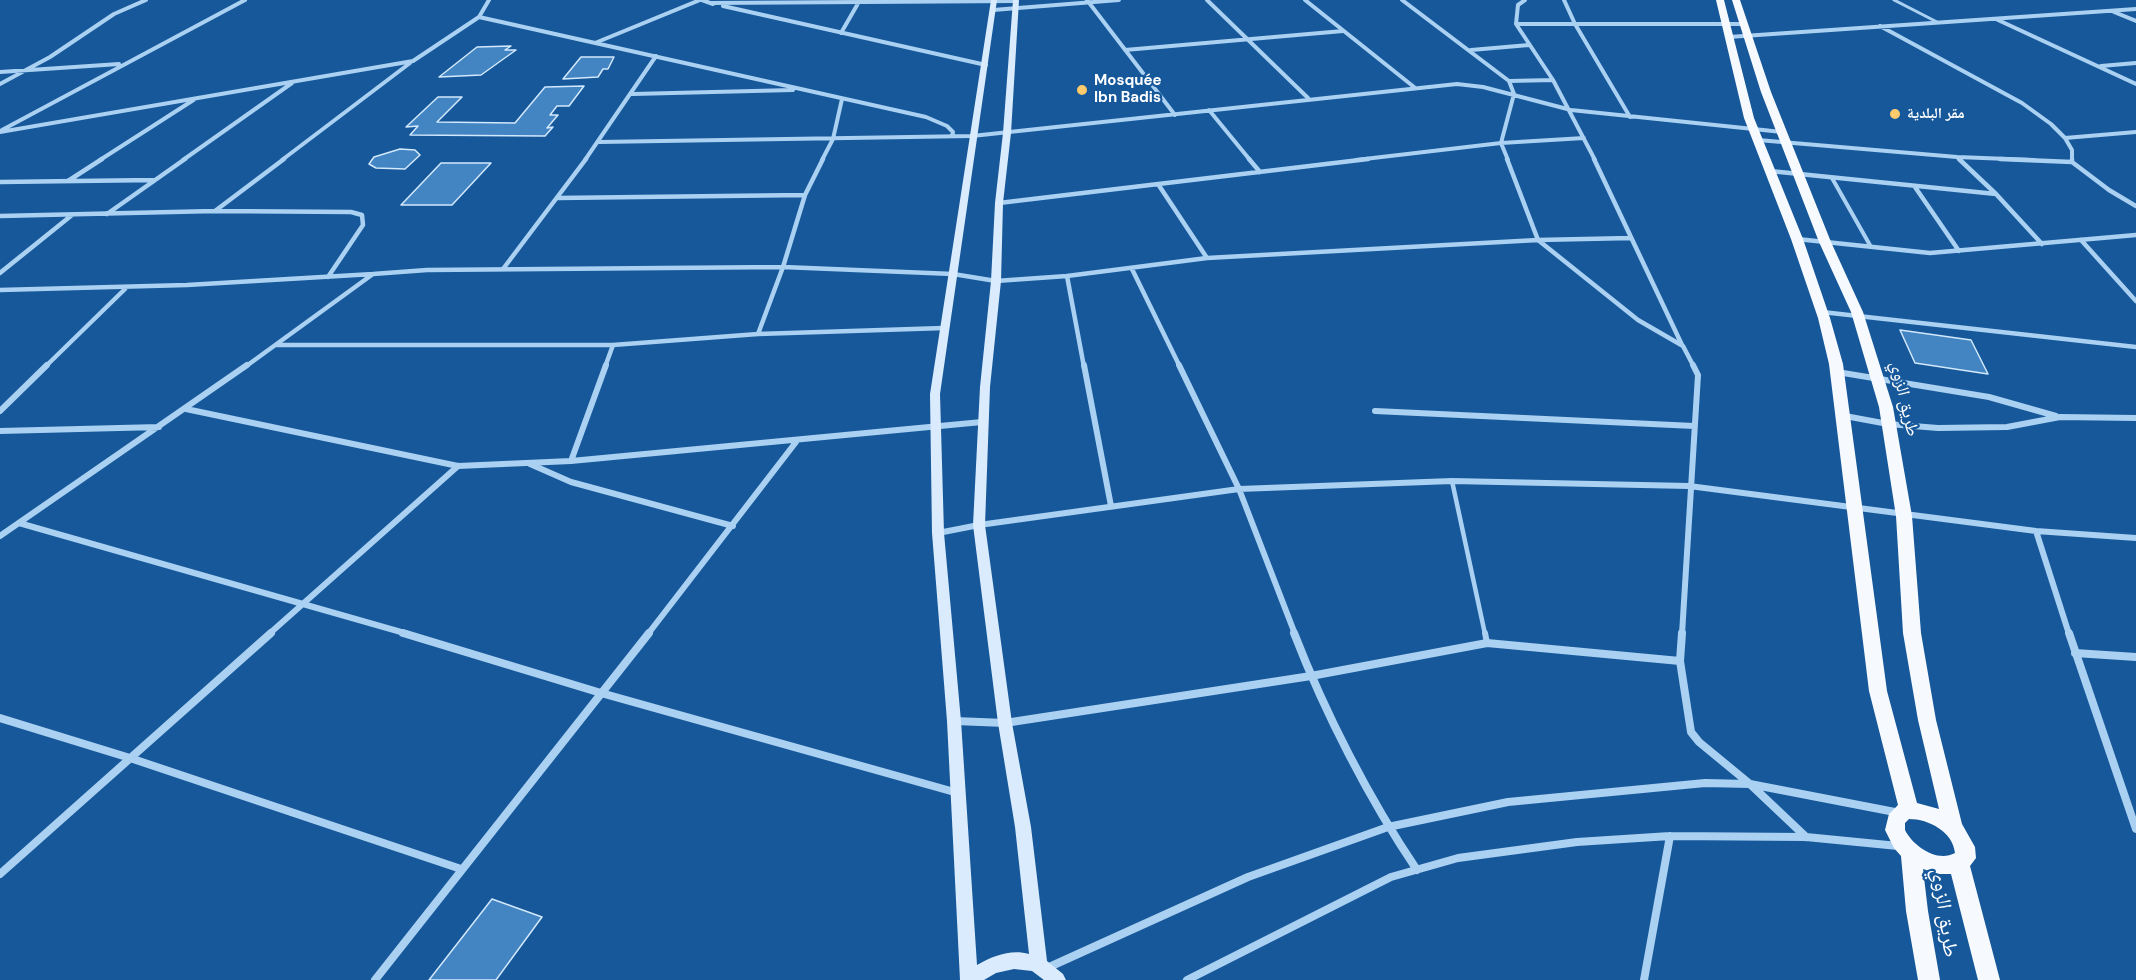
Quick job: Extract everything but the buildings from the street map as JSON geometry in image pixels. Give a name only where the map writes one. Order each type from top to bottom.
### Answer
[{"type":"main road","points":[[1720,0],[1755,135],[1797,239],[1822,311],[1837,372],[1878,692],[1905,812],[1926,813],[1953,828]]},
{"type":"main road","name":"طريق الزوي","points":[[1736,0],[1766,92],[1825,242],[1858,316],[1886,407],[1904,516],[1912,633],[1927,720],[1953,828],[1962,838],[1966,849],[1966,858],[1959,864],[1989,980]]},
{"type":"main road","name":"طريق الزوي","points":[[1905,812],[1895,818],[1893,825],[1908,849],[1929,980]]},
{"type":"main road","points":[[1908,849],[1932,864],[1942,867],[1959,864]]},
{"type":"street","points":[[0,84],[65,48],[123,9],[146,0]]},
{"type":"street","points":[[0,132],[245,0]]},
{"type":"street","points":[[215,211],[413,61],[479,17],[489,0]]},
{"type":"street","points":[[595,44],[701,0],[986,66]]},
{"type":"street","points":[[710,3],[860,1],[994,4],[1119,0]]},
{"type":"street","points":[[1207,0],[1308,98]]},
{"type":"street","points":[[1305,0],[1414,87]]},
{"type":"street","points":[[1402,0],[1509,81],[1514,94],[1501,143],[1538,240],[1638,320],[1683,346]]},
{"type":"street","points":[[1525,0],[1518,5],[1516,24],[1570,110],[1698,375],[1689,486],[1680,661],[1691,732],[1699,742],[1750,784],[1806,837]]},
{"type":"street","points":[[1564,0],[1575,24],[1630,117]]},
{"type":"street","points":[[841,33],[860,1]]},
{"type":"street","points":[[1088,1],[1175,114]]},
{"type":"street","points":[[994,4],[1016,3]]},
{"type":"street","points":[[1016,3],[1007,133],[999,202],[996,280],[982,422],[979,525],[1005,723],[1048,971]]},
{"type":"street","points":[[969,980],[954,721],[938,533],[935,394],[972,136],[986,66],[994,4]]},
{"type":"street","points":[[1516,24],[1746,30],[1880,26],[2136,9]]},
{"type":"street","points":[[2111,11],[2136,21]]},
{"type":"street","points":[[479,17],[938,121],[947,126],[952,136]]},
{"type":"street","points":[[1995,19],[2136,84]]},
{"type":"street","points":[[1880,26],[2022,103],[2051,124],[2065,138],[2072,150],[2072,162]]},
{"type":"street","points":[[1727,30],[1746,30]]},
{"type":"street","points":[[1125,50],[1343,31]]},
{"type":"street","points":[[1470,50],[1529,45]]},
{"type":"street","points":[[503,270],[599,142],[633,94],[656,56]]},
{"type":"street","points":[[0,132],[413,61]]},
{"type":"street","points":[[2099,67],[2136,63]]},
{"type":"street","points":[[0,72],[123,64]]},
{"type":"street","points":[[1509,81],[1553,80]]},
{"type":"street","points":[[107,214],[295,81]]},
{"type":"street","points":[[599,142],[972,136],[1308,98],[1468,84],[1570,110],[1755,135],[1957,157],[2072,162],[2109,190],[2136,206]]},
{"type":"street","points":[[633,94],[802,90]]},
{"type":"street","points":[[68,181],[198,97]]},
{"type":"street","points":[[758,334],[783,267],[805,195],[833,138],[842,99]]},
{"type":"street","points":[[1209,110],[1260,171]]},
{"type":"street","points":[[2065,138],[2136,132]]},
{"type":"street","points":[[1755,135],[1784,138]]},
{"type":"street","points":[[999,202],[1501,143],[1584,138]]},
{"type":"street","points":[[1957,157],[1996,194],[2042,244]]},
{"type":"street","points":[[1769,171],[1996,194]]},
{"type":"street","points":[[0,182],[155,180]]},
{"type":"street","points":[[1158,184],[1207,258]]},
{"type":"street","points":[[1916,187],[1959,251]]},
{"type":"street","points":[[557,198],[805,195]]},
{"type":"street","points":[[0,216],[215,211],[351,212],[362,215],[363,225],[328,277]]},
{"type":"street","points":[[0,273],[73,214]]},
{"type":"street","points":[[1797,239],[1930,253],[2136,235]]},
{"type":"street","points":[[0,290],[125,288],[415,270],[783,267],[953,274],[996,280],[1067,276],[1207,258],[1538,240],[1631,238]]},
{"type":"street","points":[[2081,240],[2133,294],[2136,301]]},
{"type":"street","points":[[1132,269],[1239,489],[1311,676],[1388,827],[1417,870]]},
{"type":"street","points":[[0,536],[186,409],[373,274]]},
{"type":"street","points":[[1067,276],[1111,506]]},
{"type":"street","points":[[0,411],[125,288]]},
{"type":"street","points":[[1822,311],[2136,347]]},
{"type":"street","points":[[276,345],[613,345],[758,334],[944,328]]},
{"type":"street","points":[[571,461],[613,345]]},
{"type":"street","points":[[1837,372],[1989,397],[2060,417]]},
{"type":"street","points":[[186,409],[458,466],[571,461],[796,442],[982,422]]},
{"type":"street","points":[[1375,411],[1694,426]]},
{"type":"street","points":[[1844,415],[1888,424],[1938,428],[2007,427],[2060,417],[2136,418]]},
{"type":"street","points":[[0,431],[159,427]]},
{"type":"street","points":[[375,980],[733,526],[796,442]]},
{"type":"street","points":[[529,463],[572,482],[733,526]]},
{"type":"street","points":[[0,874],[243,660],[458,466]]},
{"type":"street","points":[[938,533],[979,525],[1239,489],[1452,481],[1689,486],[1904,516],[2036,531],[2136,538]]},
{"type":"street","points":[[19,523],[304,603],[601,693],[958,793]]},
{"type":"street","points":[[2036,531],[2075,653],[2136,829]]},
{"type":"street","points":[[954,721],[1005,723],[1311,676],[1487,643],[1680,661]]},
{"type":"street","points":[[2075,653],[2136,657]]},
{"type":"street","points":[[0,718],[130,758],[461,869]]},
{"type":"street","points":[[969,980],[984,968],[1002,961],[1021,960],[1048,971],[1248,877],[1388,827],[1508,802],[1705,783],[1750,784],[1905,812]]},
{"type":"street","points":[[1644,980],[1670,836]]},
{"type":"street","points":[[1187,980],[1391,877],[1458,858],[1553,845],[1670,836],[1806,837],[1908,849]]},
{"type":"lane","points":[[1894,0],[1937,22]]},
{"type":"lane","points":[[1832,178],[1871,247]]},
{"type":"lane","points":[[1452,481],[1487,643]]},
{"type":"place","name":"Mosquée Ibn Badis","points":[[1082,90]]},
{"type":"place","name":"مقر البلدية","points":[[1895,114]]}]
